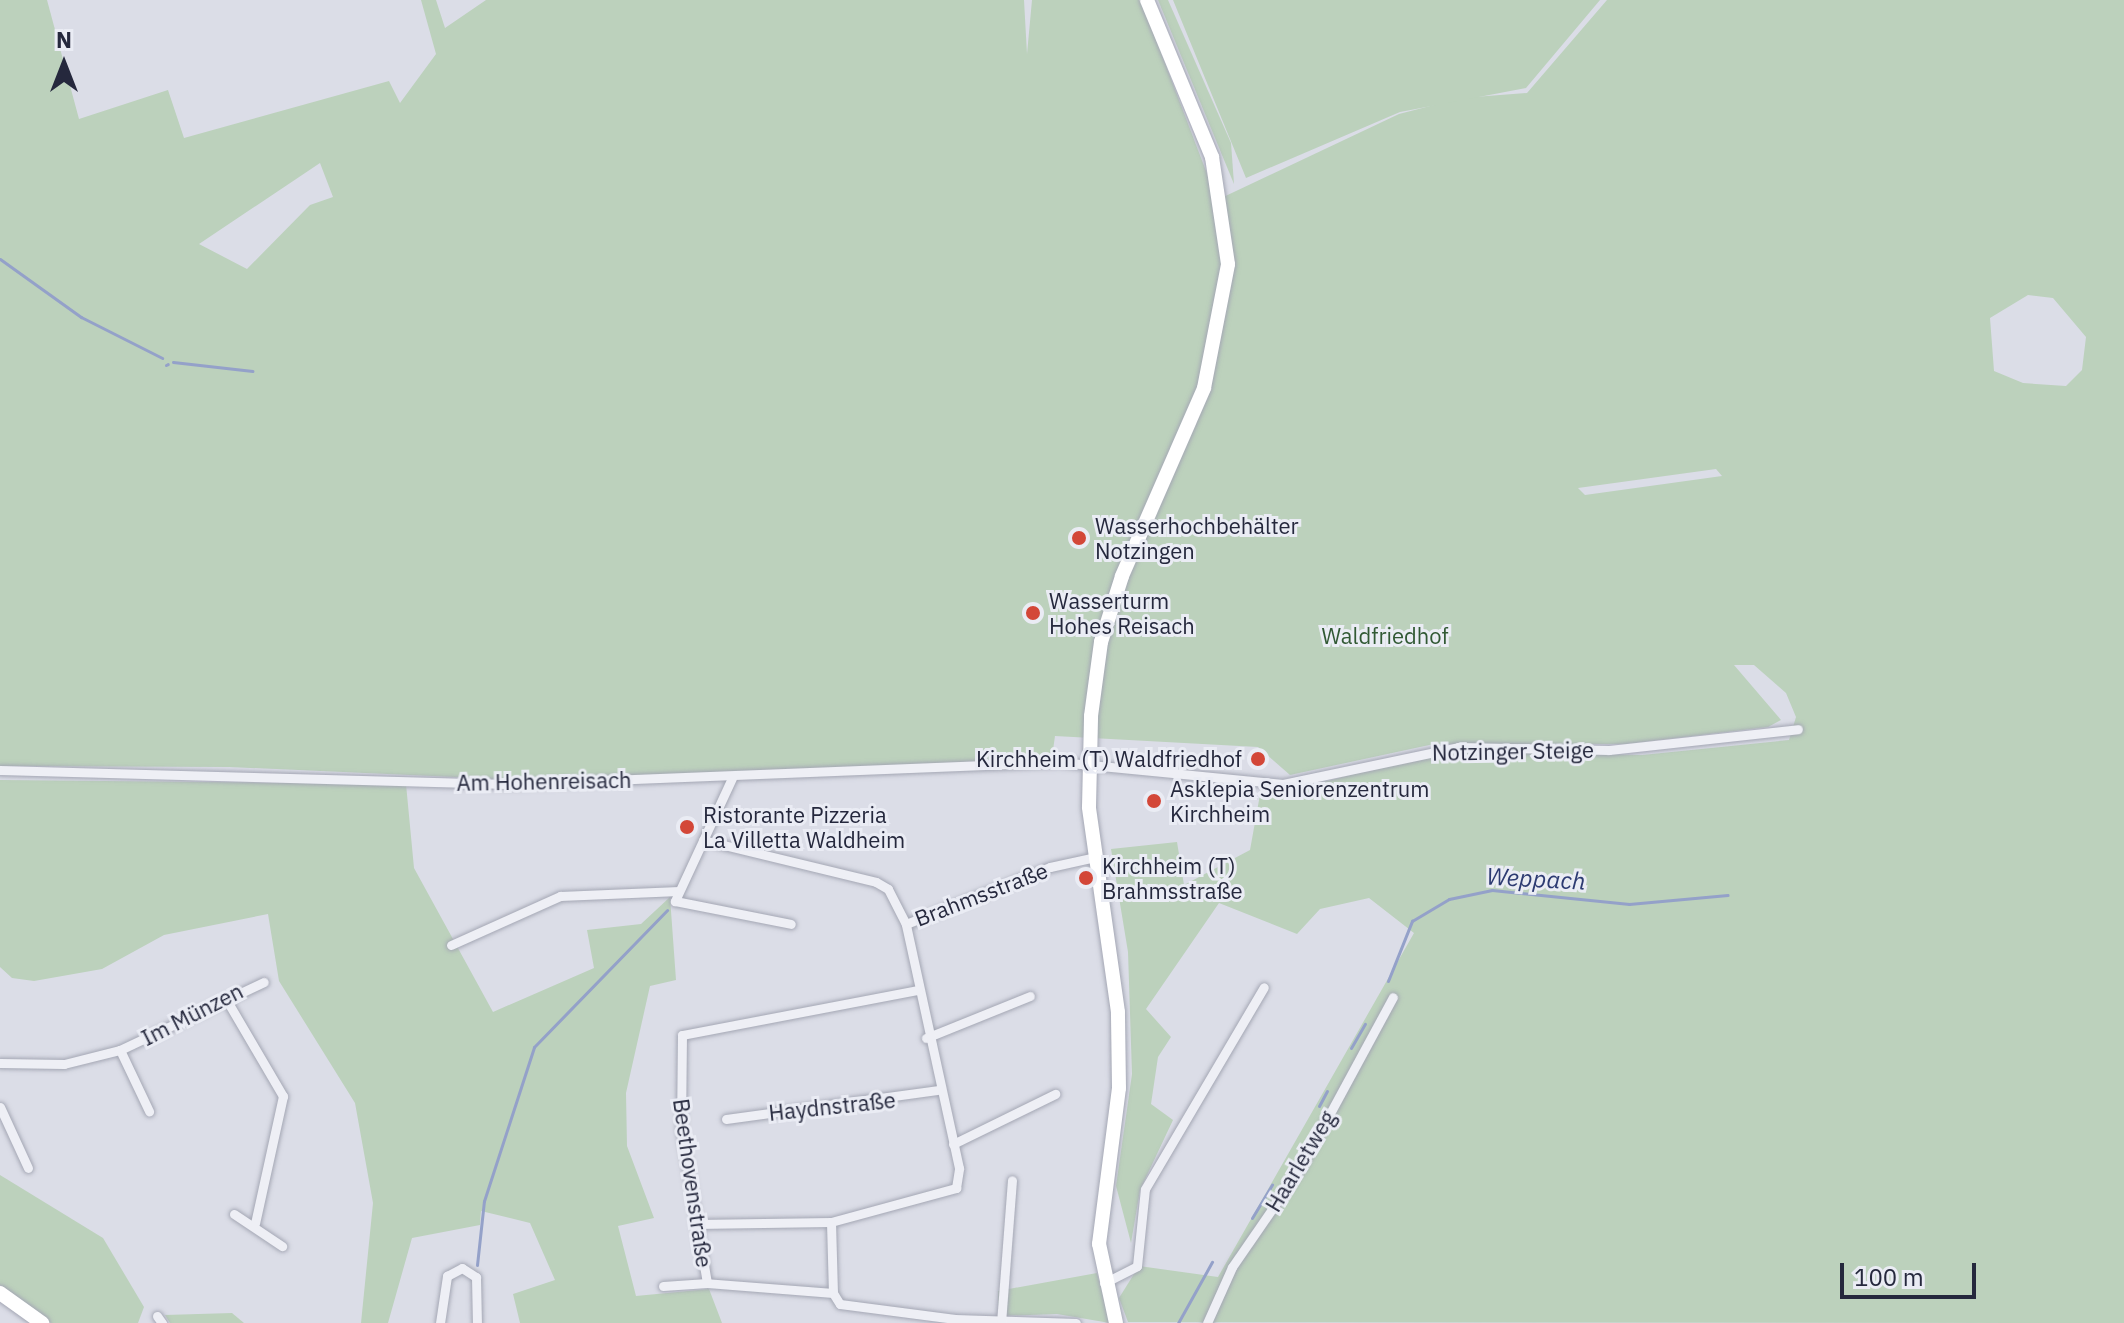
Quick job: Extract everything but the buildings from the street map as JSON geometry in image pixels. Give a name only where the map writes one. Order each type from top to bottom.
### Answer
[{"type":"main road","points":[[1116,1323],[1104,1283],[1100,1221],[1120,1057],[1095,857],[1088,762],[1095,680],[1122,576],[1204,388],[1226,294],[1227,227],[1212,157],[1147,0]]},
{"type":"main road","points":[[0,1293],[42,1323]]},
{"type":"street","name":"Notzinger Steige","points":[[1088,762],[1283,784],[1458,747],[1609,750],[1798,729]]},
{"type":"street","name":"Am Hohenreisach","points":[[0,770],[509,784],[732,778],[1088,762]]},
{"type":"street","points":[[732,778],[679,891],[677,906],[791,924]]},
{"type":"street","name":"Brahmsstraße","points":[[703,840],[876,882],[888,889],[906,924],[1050,867],[1095,857]]},
{"type":"street","points":[[451,945],[560,896],[679,891]]},
{"type":"street","points":[[696,1224],[831,1222],[950,1193],[960,1181],[926,1038],[906,924]]},
{"type":"street","name":"Im Münzen","points":[[0,1063],[64,1064],[120,1050],[264,982]]},
{"type":"street","points":[[1104,1283],[1137,1266],[1145,1189],[1264,987]]},
{"type":"street","name":"Beethovenstraße","points":[[707,1283],[680,1115],[682,1035],[918,990]]},
{"type":"street","points":[[926,1038],[1030,996]]},
{"type":"street","name":"Haarletweg","points":[[1207,1323],[1232,1267],[1301,1167],[1393,997]]},
{"type":"street","points":[[226,999],[283,1096],[255,1223]]},
{"type":"street","name":"Im Münzen","points":[[120,1050],[149,1111]]},
{"type":"street","name":"Haydnstraße","points":[[726,1119],[937,1090]]},
{"type":"street","points":[[953,1144],[1055,1094]]},
{"type":"street","points":[[0,1107],[28,1168]]},
{"type":"street","points":[[1001,1321],[1012,1180]]},
{"type":"street","points":[[234,1214],[255,1223],[282,1246]]},
{"type":"street","points":[[831,1222],[833,1293]]},
{"type":"street","points":[[440,1323],[447,1276],[469,1269],[478,1287],[477,1323]]},
{"type":"street","name":"Beethovenstraße","points":[[663,1286],[707,1283],[833,1293],[848,1306],[1001,1321],[1076,1323]]},
{"type":"green space","name":"Waldfriedhof","points":[[0,0],[47,0],[79,119],[168,90],[184,138],[389,81],[400,103],[436,54],[421,0],[436,0],[445,28],[486,0],[1024,0],[1027,54],[1032,0],[1141,0],[1217,200],[1399,114],[1461,98],[1527,93],[1607,0],[2124,0],[2124,1323],[1128,1322],[1119,1298],[1139,1266],[1218,1277],[1414,933],[1369,898],[1320,909],[1297,934],[1219,903],[1146,1009],[1171,1037],[1158,1057],[1151,1104],[1173,1120],[1140,1190],[1131,1243],[1116,1186],[1132,1074],[1128,952],[1111,849],[1177,842],[1184,885],[1250,850],[1261,789],[1294,790],[1440,751],[1642,755],[1789,740],[1796,717],[1786,693],[1754,665],[1734,665],[1781,720],[1768,727],[1626,744],[1434,744],[1290,775],[1258,747],[1055,736],[1052,757],[587,783],[229,767],[0,766]],"holes":[[[320,163],[333,197],[310,205],[247,269],[199,244]],[[2028,295],[2053,298],[2086,337],[2082,370],[2066,386],[2023,383],[1994,371],[1990,318]],[[1716,469],[1722,476],[1585,495],[1578,488]]]},
{"type":"green space","points":[[1158,0],[1168,0],[1231,143],[1234,184]]},
{"type":"green space","points":[[1173,0],[1600,0],[1526,88],[1400,112],[1246,178]]},
{"type":"green space","points":[[0,780],[406,784],[414,868],[493,1012],[594,968],[587,930],[641,924],[670,897],[676,980],[650,986],[626,1093],[627,1146],[654,1218],[618,1226],[636,1296],[709,1289],[722,1323],[520,1323],[513,1294],[555,1280],[530,1223],[481,1211],[480,1225],[412,1238],[388,1323],[361,1323],[373,1203],[355,1103],[279,981],[268,914],[164,935],[102,969],[34,981],[12,978],[0,967]]},
{"type":"green space","points":[[0,1175],[103,1238],[144,1307],[138,1323],[51,1323],[0,1285]]},
{"type":"green space","points":[[1097,1273],[1110,1323],[1057,1314],[998,1316],[998,1291]]},
{"type":"green space","points":[[232,1313],[244,1323],[170,1323],[165,1315]]},
{"type":"waterway","points":[[0,259],[81,317],[162,358]]},
{"type":"waterway","points":[[173,362],[252,371]]},
{"type":"waterway","name":"Weppach","points":[[1388,981],[1412,921],[1449,899],[1492,890],[1629,904],[1728,895]]},
{"type":"waterway","points":[[477,1265],[484,1201],[534,1047],[667,910]]},
{"type":"waterway","name":"Weppach","points":[[1351,1048],[1365,1024]]},
{"type":"waterway","name":"Weppach","points":[[1319,1106],[1327,1091]]},
{"type":"waterway","name":"Weppach","points":[[1252,1218],[1272,1185]]},
{"type":"waterway","name":"Weppach","points":[[1178,1323],[1212,1262]]},
{"type":"place","name":"Wasserhochbehälter Notzingen","points":[[1079,538]]},
{"type":"place","name":"Wasserturm Hohes Reisach","points":[[1033,613]]},
{"type":"place","name":"Kirchheim (T) Waldfriedhof","points":[[1258,759]]},
{"type":"place","name":"Asklepia Seniorenzentrum Kirchheim","points":[[1154,801]]},
{"type":"place","name":"Ristorante Pizzeria La Villetta Waldheim","points":[[687,827]]},
{"type":"place","name":"Kirchheim (T) Brahmsstraße","points":[[1086,878]]}]
